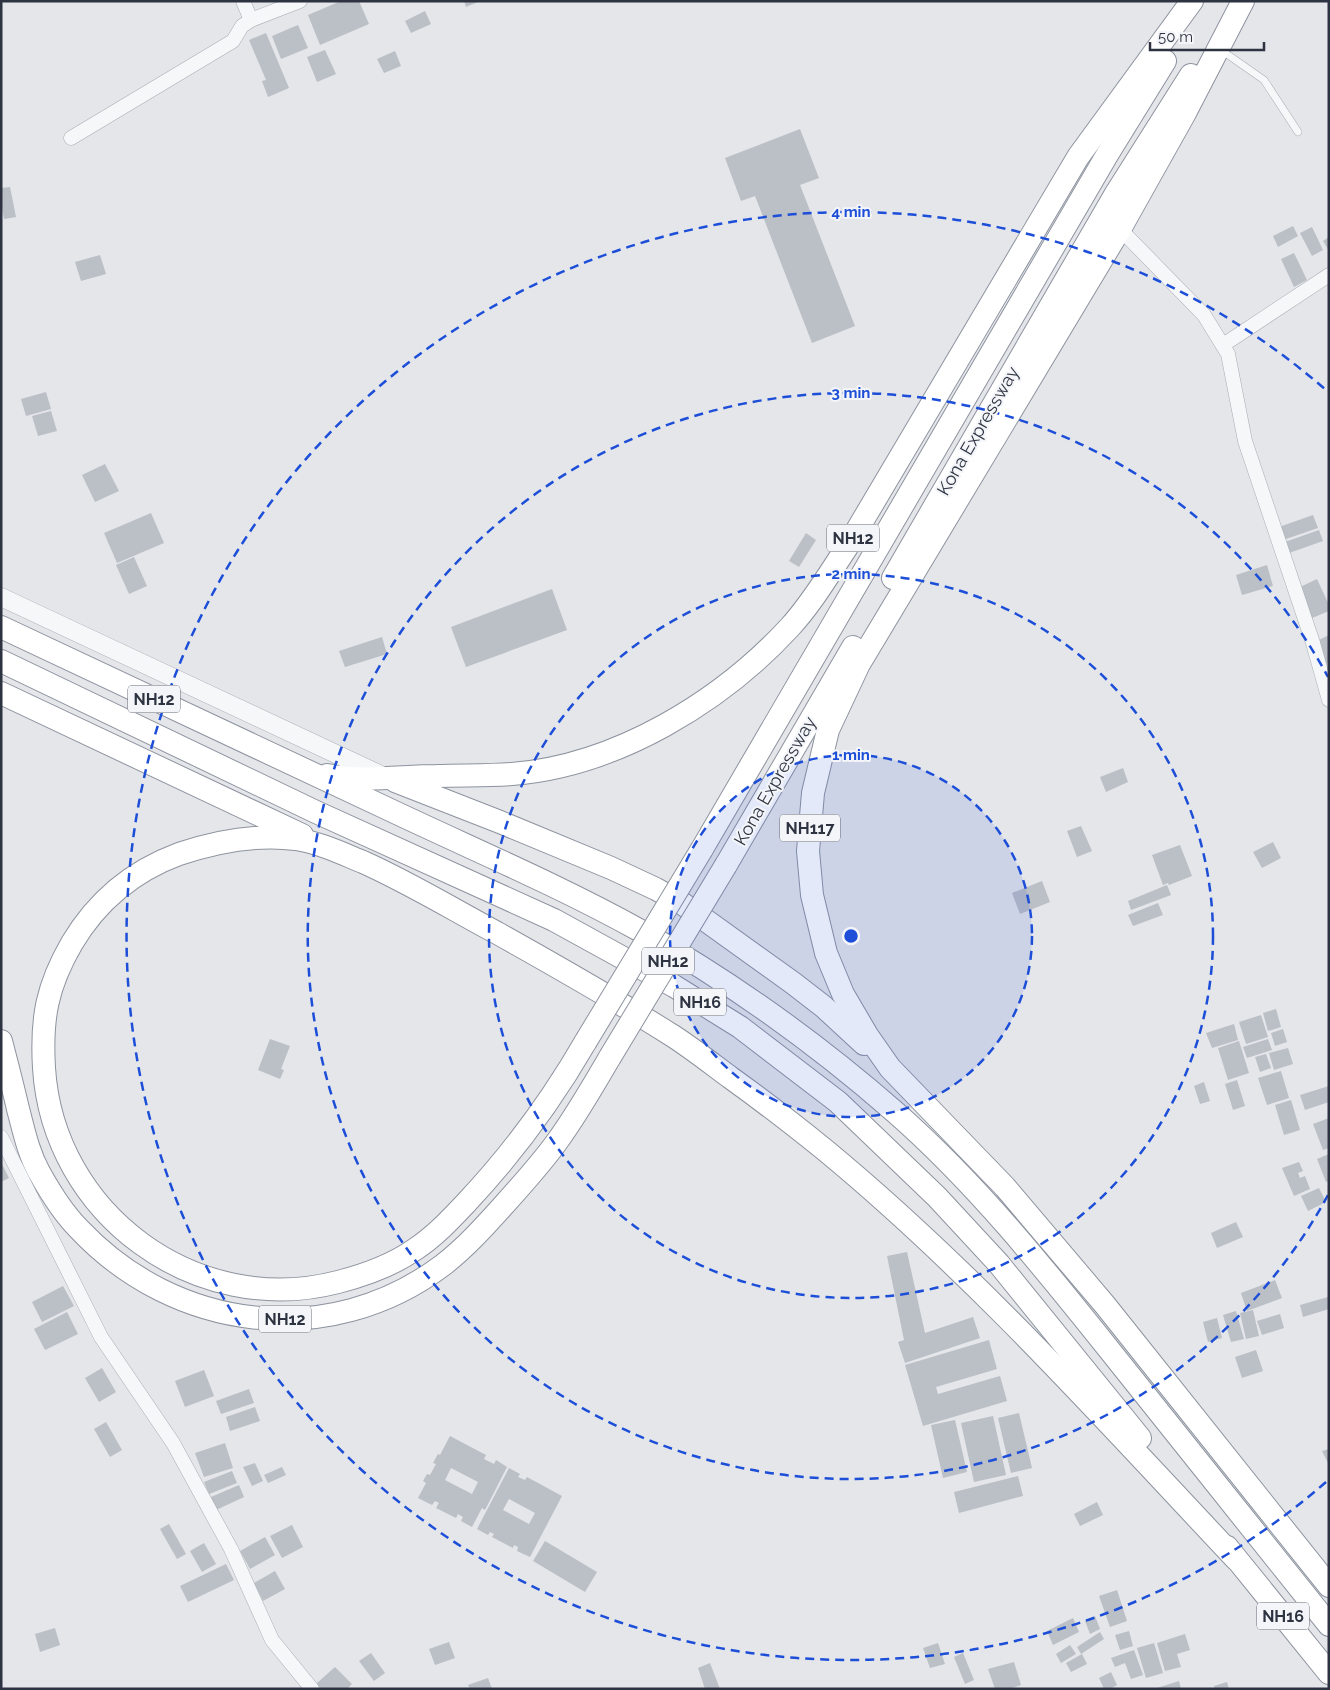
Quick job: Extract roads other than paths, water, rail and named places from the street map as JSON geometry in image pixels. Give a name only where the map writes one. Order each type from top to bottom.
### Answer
[{"type":"highway","name":"NH12","points":[[1,627],[307,771],[332,776],[387,778],[513,774],[559,766],[593,757],[651,732],[681,716],[725,686],[768,650],[808,604],[847,547],[1078,157],[1192,1]]},
{"type":"highway","name":"Kona Expressway","points":[[330,848],[296,839],[268,838],[223,843],[176,855],[140,873],[117,889],[97,908],[81,928],[53,981],[46,1008],[44,1058],[46,1087],[52,1118],[62,1148],[75,1172],[115,1223],[132,1237],[176,1265],[229,1284],[258,1289],[286,1290],[322,1286],[357,1277],[387,1266],[416,1249],[443,1227],[495,1171],[544,1110],[702,849],[1107,155],[1202,1]]},
{"type":"highway","name":"Kona Expressway","points":[[1,1041],[28,1150],[52,1192],[78,1228],[100,1250],[127,1271],[161,1291],[188,1303],[221,1312],[255,1319],[291,1319],[348,1311],[372,1304],[420,1281],[460,1251],[490,1221],[558,1141],[726,865],[1115,195],[1172,102],[1242,1]]},
{"type":"highway","name":"NH117","points":[[1242,1],[1185,114],[1120,229],[859,664],[828,730],[813,793],[808,851],[812,895],[826,952],[843,994],[867,1035],[890,1068],[1005,1187],[1092,1290],[1322,1571],[1329,1586]]},
{"type":"highway","name":"NH16","points":[[1,661],[316,812],[554,920],[674,986],[740,1027],[838,1102],[943,1204],[999,1264],[1329,1672]]},
{"type":"highway","points":[[1,693],[330,848],[388,873],[598,991],[679,1040],[817,1143],[894,1209],[993,1302],[1236,1559]]},
{"type":"highway","name":"NH16","points":[[307,771],[544,882],[635,928],[693,961],[772,1014],[840,1065],[942,1156],[1005,1223],[1083,1317],[1329,1625]]},
{"type":"highway","points":[[387,778],[611,868],[683,904],[824,1007],[890,1068]]},
{"type":"street","points":[[243,1],[251,20]]},
{"type":"street","points":[[71,138],[233,41],[242,26],[251,20],[300,1]]},
{"type":"street","points":[[1120,229],[1204,315],[1228,354],[1245,441],[1313,643],[1329,700]]},
{"type":"street","points":[[1223,345],[1329,275]]},
{"type":"street","points":[[1,597],[387,778]]},
{"type":"street","points":[[1,1137],[101,1337],[173,1442],[231,1549],[272,1640],[312,1689]]},
{"type":"lane","points":[[1219,48],[1264,80],[1298,132]]}]
